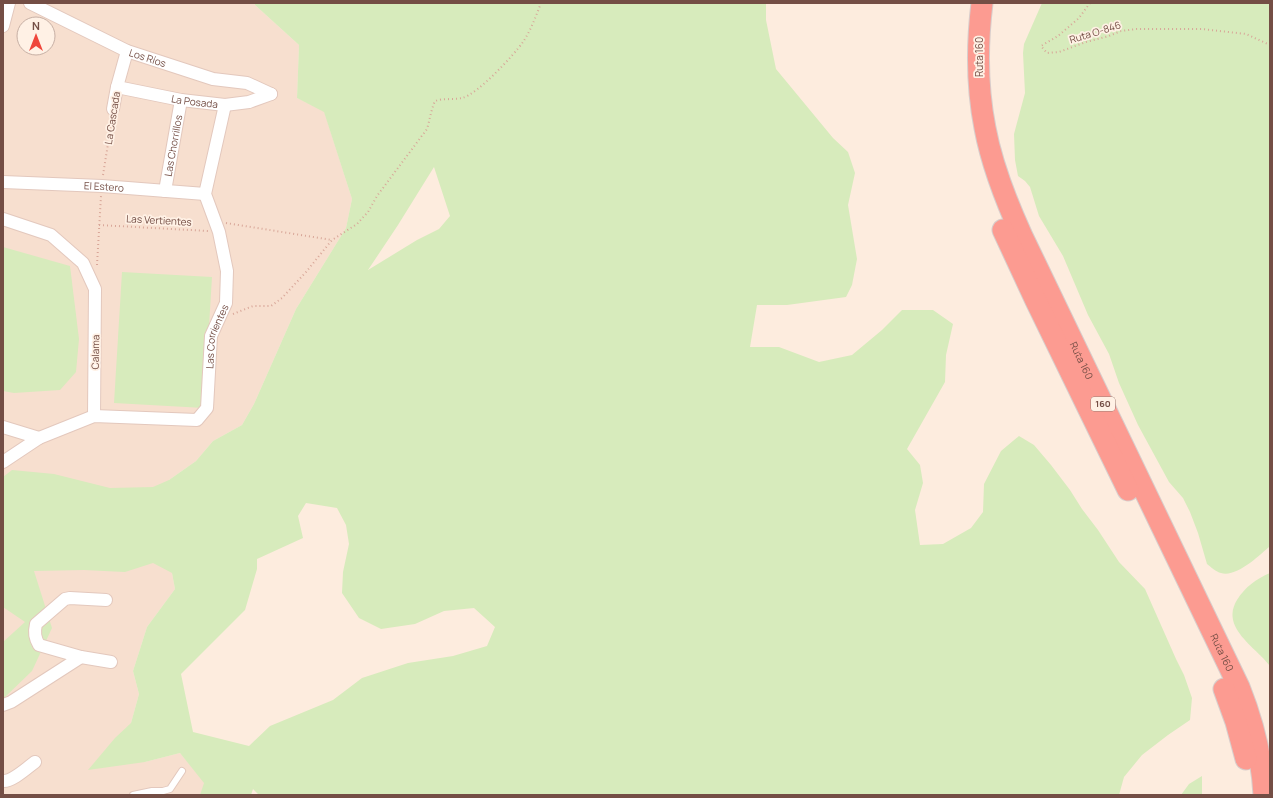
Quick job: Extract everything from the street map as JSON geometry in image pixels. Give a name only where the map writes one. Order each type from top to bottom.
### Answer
[{"type":"highway","name":"Ruta 160","points":[[967,3],[965,47],[967,107],[974,144],[985,183],[998,216],[1036,300],[1226,692],[1244,750],[1250,795]]},
{"type":"highway","name":"Ruta 160","points":[[982,3],[979,41],[981,101],[988,143],[1001,186],[1022,236],[1239,687],[1257,740],[1262,769],[1264,795]]},
{"type":"street","points":[[3,26],[9,3]]},
{"type":"street","name":"Los Ríos","points":[[30,3],[127,51],[213,79],[247,83],[271,94]]},
{"type":"street","name":"La Cascada","points":[[113,109],[117,87],[127,51]]},
{"type":"street","name":"La Posada","points":[[117,87],[181,100],[225,105],[249,102],[271,94]]},
{"type":"street","name":"Las Chorrillos","points":[[165,191],[181,100]]},
{"type":"street","name":"Las Corrientes","points":[[94,416],[197,420],[207,408],[211,336],[226,303],[227,271],[217,227],[206,194],[225,105]]},
{"type":"street","name":"El Estero","points":[[3,182],[102,186],[206,194]]},
{"type":"street","name":"Calama","points":[[3,219],[51,235],[83,263],[95,289],[94,416]]},
{"type":"street","points":[[3,462],[39,438],[94,416]]},
{"type":"street","points":[[3,427],[39,438]]},
{"type":"street","points":[[106,600],[70,598],[65,600],[36,624],[34,630],[39,645],[81,657],[111,662]]},
{"type":"street","points":[[3,705],[81,657]]},
{"type":"street","points":[[3,781],[7,782],[35,762]]},
{"type":"lane","points":[[133,795],[170,789],[182,772]]},
{"type":"path","points":[[218,321],[253,306],[271,306],[282,298],[306,272],[332,240],[357,224],[368,212],[377,196],[427,129],[430,111],[435,101],[463,98],[474,92],[486,82],[522,42],[531,28],[541,3]]},
{"type":"path","name":"Ruta O-846","points":[[1090,3],[1079,18],[1058,36],[1041,46],[1047,53],[1059,52],[1121,31],[1151,29],[1202,29],[1246,34],[1270,45]]},
{"type":"path","name":"La Cascada","points":[[102,186],[113,109]]},
{"type":"path","points":[[95,289],[102,186]]},
{"type":"path","name":"Las Vertientes","points":[[99,225],[217,227],[332,240]]},
{"type":"shaded area","points":[[3,3],[255,3],[255,5],[299,45],[297,98],[324,111],[352,199],[346,228],[296,309],[254,404],[242,425],[213,441],[196,461],[169,480],[172,573],[175,589],[147,627],[133,671],[139,694],[131,723],[145,762],[180,753],[205,783],[201,795],[3,795]]},
{"type":"green space","points":[[255,3],[766,3],[766,20],[776,69],[833,138],[848,152],[855,173],[848,205],[857,259],[852,285],[846,297],[787,305],[757,305],[750,347],[779,347],[819,362],[852,355],[882,330],[902,310],[933,310],[953,324],[946,355],[945,382],[907,449],[920,465],[923,483],[915,510],[920,545],[943,544],[971,528],[983,512],[984,484],[1001,451],[1019,436],[1034,445],[1070,490],[1119,562],[1145,589],[1184,675],[1192,698],[1190,720],[1142,755],[1124,777],[1119,795],[259,795],[253,789],[251,795],[200,795],[204,783],[180,753],[145,762],[88,770],[115,738],[131,723],[139,694],[133,671],[147,627],[175,589],[172,573],[153,563],[125,572],[84,570],[34,571],[52,628],[32,671],[3,699],[3,642],[25,622],[3,607],[3,477],[12,470],[54,474],[110,488],[153,487],[169,480],[196,461],[213,441],[242,425],[254,404],[296,309],[346,228],[352,199],[324,112],[297,98],[299,45],[255,5]],"holes":[[[434,167],[450,216],[439,229],[417,240],[368,270]],[[306,503],[337,508],[346,525],[349,544],[343,572],[342,593],[359,618],[381,629],[415,624],[444,611],[474,608],[495,627],[487,646],[453,656],[408,663],[362,678],[333,700],[270,726],[249,746],[193,732],[181,674],[245,610],[257,569],[257,559],[303,538],[298,516]]]},
{"type":"green space","points":[[1042,3],[1270,3],[1270,546],[1247,565],[1234,572],[1227,574],[1219,572],[1207,564],[1190,512],[1183,498],[1169,482],[1138,425],[1119,383],[1109,354],[1088,315],[1063,256],[1039,216],[1030,187],[1018,176],[1015,160],[1014,134],[1025,93],[1024,44]]},
{"type":"green space","points":[[3,247],[70,266],[79,339],[76,372],[60,390],[14,393],[3,391]]},
{"type":"green space","points":[[122,272],[212,277],[204,408],[114,403]]},
{"type":"green space","points":[[1270,573],[1270,666],[1236,628],[1233,619],[1233,610],[1240,595],[1247,587]]},
{"type":"green space","points":[[1202,776],[1202,795],[1181,795],[1189,784]]}]
